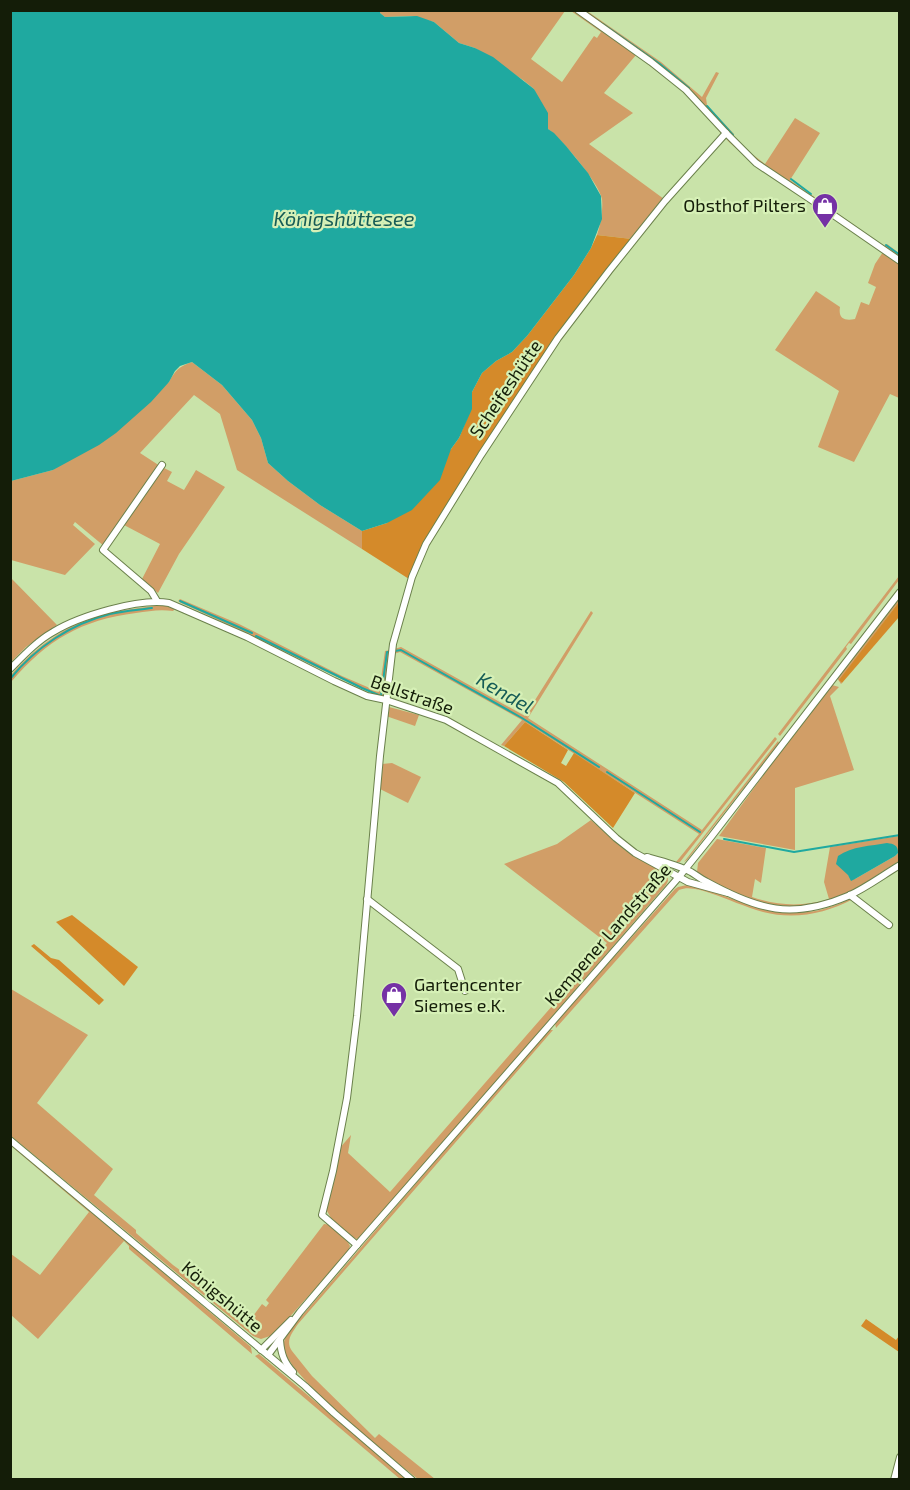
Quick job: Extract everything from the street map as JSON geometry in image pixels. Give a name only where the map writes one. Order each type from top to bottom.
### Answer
[{"type":"street","points":[[578,10],[686,90],[756,163],[900,261]]},
{"type":"street","name":"Scheifeshütte","points":[[384,712],[393,644],[412,577],[426,544],[481,454],[558,338],[665,201],[726,133]]},
{"type":"street","points":[[157,601],[151,591],[103,550],[162,465]]},
{"type":"street","name":"Kempener Landstraße","points":[[261,1350],[300,1311],[685,870],[900,592]]},
{"type":"street","name":"Bellstraße","points":[[10,669],[52,632],[82,618],[110,609],[157,601],[170,603],[247,637],[367,696],[446,720],[558,783],[635,853],[678,878],[728,893]]},
{"type":"street","name":"Bellstraße","points":[[357,1245],[322,1215],[347,1098],[357,1016],[384,712]]},
{"type":"street","name":"Bellstraße","points":[[635,853],[685,870],[728,893],[765,908],[797,910],[823,906],[850,895],[900,865]]},
{"type":"street","points":[[850,895],[889,925]]},
{"type":"street","points":[[366,899],[458,969],[465,991]]},
{"type":"street","name":"Königshütte","points":[[10,1140],[305,1386],[333,1413],[412,1479]]},
{"type":"street","name":"Kempener Landstraße","points":[[268,1355],[300,1311]]},
{"type":"street","points":[[280,1340],[286,1364],[305,1386]]},
{"type":"street","points":[[894,1479],[900,1456]]},
{"type":"shaded area","points":[[380,11],[565,11],[531,59],[562,82],[594,36],[597,38],[601,32],[571,11],[587,11],[661,62],[702,97],[716,72],[719,73],[706,98],[707,105],[734,134],[733,136],[765,164],[795,118],[820,133],[790,180],[884,246],[887,244],[899,253],[899,398],[890,394],[854,462],[818,447],[839,391],[775,350],[816,291],[840,307],[841,317],[848,320],[855,319],[861,302],[869,305],[876,287],[868,283],[875,264],[883,252],[757,167],[729,142],[685,93],[636,55],[604,93],[633,113],[589,144],[664,199],[632,239],[597,235],[602,208],[599,192],[579,161],[548,129],[534,89],[475,48],[459,43],[434,22],[411,16],[385,17]]},
{"type":"shaded area","points":[[597,235],[632,239],[478,455],[409,579],[362,549],[362,531],[387,523],[451,449],[459,438],[471,409],[472,392],[482,373],[496,361],[512,352],[527,336],[574,275]]},
{"type":"shaded area","points":[[192,362],[222,385],[252,420],[261,438],[268,463],[320,505],[362,531],[362,549],[237,470],[220,414],[194,395],[140,453],[160,466],[104,546],[75,522],[73,525],[95,544],[65,575],[11,560],[11,481],[53,470],[169,382],[178,369]]},
{"type":"shaded area","points":[[164,468],[172,472],[167,481],[184,490],[196,470],[225,487],[179,554],[158,593],[142,579],[160,544],[124,525]]},
{"type":"shaded area","points":[[899,576],[899,580],[780,736],[778,734]]},
{"type":"shaded area","points":[[11,578],[57,625],[26,647],[11,662]]},
{"type":"shaded area","points":[[899,598],[899,602],[840,680],[841,684],[837,678]]},
{"type":"shaded area","points":[[180,599],[239,624],[379,692],[385,651],[390,650],[384,694],[382,697],[331,674],[181,603],[178,601]]},
{"type":"shaded area","points":[[899,602],[899,617],[842,683],[839,680]]},
{"type":"shaded area","points":[[163,605],[175,609],[116,616],[66,634],[38,654],[11,682],[11,675],[33,653],[57,635],[83,621],[112,612]]},
{"type":"shaded area","points":[[591,611],[593,613],[528,718],[702,830],[775,737],[777,739],[680,862],[676,862],[699,834],[525,722],[504,746],[501,745],[522,720],[400,652],[394,654],[394,649],[401,647],[525,716]]},
{"type":"shaded area","points":[[832,685],[839,687],[830,696],[854,770],[795,788],[795,850],[719,836],[778,755]]},
{"type":"shaded area","points":[[389,707],[419,715],[415,726],[386,716]]},
{"type":"shaded area","points":[[525,722],[568,750],[561,763],[566,766],[574,753],[635,793],[613,828],[564,782],[504,746]]},
{"type":"shaded area","points":[[778,741],[779,743],[684,862]]},
{"type":"shaded area","points":[[392,763],[421,777],[408,803],[380,789],[382,764]]},
{"type":"shaded area","points":[[591,820],[625,850],[667,874],[666,885],[361,1237],[357,1239],[351,1237],[332,1220],[326,1205],[339,1149],[351,1135],[348,1153],[390,1192],[607,943],[504,864],[557,844]]},
{"type":"shaded area","points":[[899,836],[899,861],[846,894],[824,903],[805,906],[778,905],[754,900],[716,884],[697,872],[698,863],[717,839],[766,848],[761,883],[755,879],[752,897],[790,904],[819,902],[829,899],[824,882],[830,847]],"holes":[[[898,853],[855,879],[848,875]]]},
{"type":"shaded area","points":[[687,885],[775,912],[814,911],[853,899],[820,912],[786,915],[763,912],[698,890],[687,888],[679,890],[556,1028],[555,1023],[675,889]]},
{"type":"shaded area","points":[[72,915],[138,967],[124,986],[56,922]]},
{"type":"shaded area","points":[[34,944],[51,958],[59,960],[104,1000],[99,1005],[31,946]]},
{"type":"shaded area","points":[[11,989],[88,1035],[37,1103],[113,1169],[94,1195],[173,1265],[214,1295],[247,1324],[262,1304],[266,1307],[269,1303],[266,1300],[324,1224],[336,1229],[346,1239],[350,1246],[348,1252],[270,1336],[261,1339],[253,1336],[11,1136]]},
{"type":"shaded area","points":[[548,1030],[553,1030],[298,1324],[290,1337],[289,1344],[292,1351],[312,1376],[375,1438],[379,1434],[435,1479],[418,1479],[321,1396],[290,1361],[284,1348],[284,1341],[295,1324]]},
{"type":"shaded area","points":[[10,1145],[251,1347],[252,1354],[129,1249],[124,1241],[38,1339],[11,1315],[11,1254],[40,1275],[89,1212]]},
{"type":"shaded area","points":[[866,1319],[896,1340],[899,1336],[899,1352],[861,1326]]},
{"type":"shaded area","points":[[259,1354],[407,1479],[400,1479],[255,1356]]},
{"type":"water","name":"Königshüttesee","points":[[11,11],[380,11],[385,17],[417,16],[434,22],[459,43],[493,57],[534,89],[548,113],[548,129],[566,146],[588,173],[601,196],[602,219],[591,248],[574,275],[527,336],[512,352],[496,361],[482,373],[472,392],[472,409],[459,438],[451,449],[440,480],[412,510],[387,523],[362,531],[320,505],[268,463],[261,438],[252,420],[222,385],[192,362],[180,366],[151,402],[99,445],[53,470],[11,481]]},
{"type":"water","points":[[887,843],[895,845],[898,853],[851,881],[836,864],[838,856],[849,850]]},
{"type":"waterway","points":[[603,24],[660,64],[689,88]]},
{"type":"waterway","points":[[707,106],[733,135]]},
{"type":"waterway","points":[[791,179],[811,194]]},
{"type":"waterway","points":[[886,245],[900,255]]},
{"type":"waterway","name":"Kendel","points":[[180,601],[252,633]]},
{"type":"waterway","name":"Kendel","points":[[10,679],[43,647],[68,631],[110,614],[152,608]]},
{"type":"waterway","name":"Kendel","points":[[256,636],[381,696],[387,652],[390,652]]},
{"type":"waterway","name":"Kendel","points":[[395,651],[401,650],[522,718],[599,767]]},
{"type":"waterway","name":"Kendel","points":[[607,772],[700,832]]},
{"type":"waterway","name":"Kendel","points":[[724,839],[794,852],[900,835]]},
{"type":"place","name":"Obsthof Pilters","points":[[825,229]]},
{"type":"place","name":"Gartencenter Siemes e.K.","points":[[394,1018]]}]
